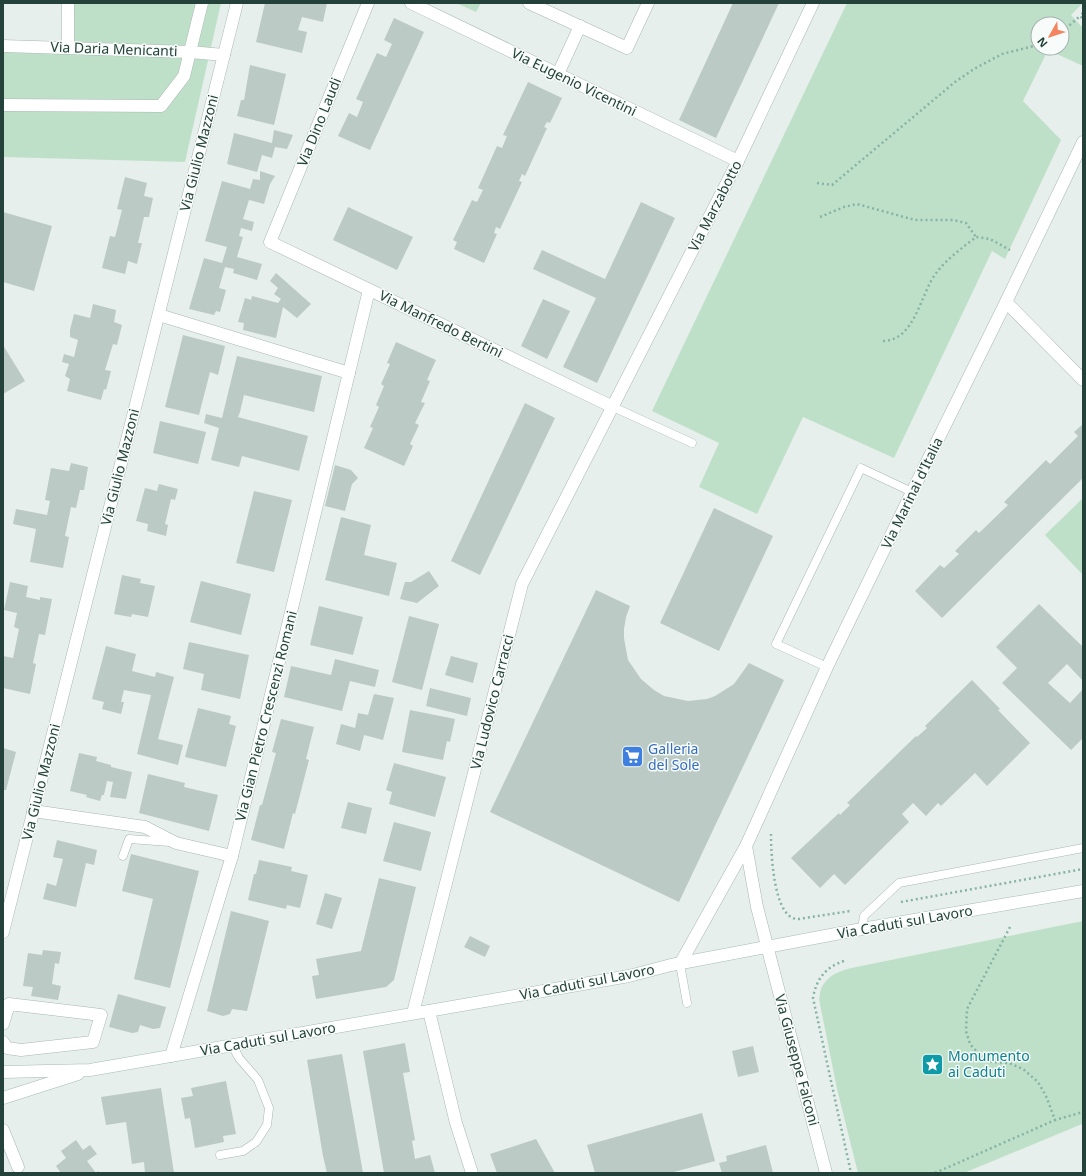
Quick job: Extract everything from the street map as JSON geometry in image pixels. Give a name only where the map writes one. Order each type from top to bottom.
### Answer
[{"type":"street","points":[[68,3],[68,47]]},
{"type":"street","points":[[3,105],[161,106],[184,76],[202,3]]},
{"type":"street","name":"Via Giulio Mazzoni","points":[[3,932],[237,3]]},
{"type":"street","name":"Via Dino Laudi","points":[[270,242],[368,3]]},
{"type":"street","name":"Via Eugenio Vicentini","points":[[411,3],[738,162]]},
{"type":"street","points":[[529,3],[627,48],[648,3]]},
{"type":"street","name":"Via Marzabotto","points":[[613,407],[738,162],[813,3]]},
{"type":"street","points":[[558,74],[580,26]]},
{"type":"street","name":"Via Daria Menicanti","points":[[3,46],[68,47],[224,54]]},
{"type":"street","name":"Via Marinai d'Italia","points":[[680,964],[746,846],[827,667],[1083,142]]},
{"type":"street","name":"Via Manfredo Bertini","points":[[270,242],[613,407]]},
{"type":"street","name":"Via Gian Pietro Crescenzi Romani","points":[[171,1056],[232,856],[370,290]]},
{"type":"street","points":[[1006,302],[1083,380]]},
{"type":"street","points":[[158,315],[349,373]]},
{"type":"street","name":"Via Ludovico Carracci","points":[[413,1013],[522,584],[613,407]]},
{"type":"street","points":[[33,811],[145,827],[176,843],[232,856]]},
{"type":"street","points":[[746,846],[757,907],[767,948]]},
{"type":"street","name":"Via Caduti sul Lavoro","points":[[3,1098],[90,1070],[629,976],[680,964],[862,929],[1083,891]]},
{"type":"street","name":"Via Giuseppe Falconi","points":[[767,948],[826,1173]]},
{"type":"street","points":[[3,1024],[9,1004],[100,1015],[93,1042],[21,1050],[7,1048],[3,1042]]},
{"type":"street","points":[[429,1011],[456,1123],[472,1173]]},
{"type":"street","name":"Via Caduti sul Lavoro","points":[[3,1072],[90,1070]]},
{"type":"street","points":[[3,1130],[20,1170]]},
{"type":"street","points":[[3,1150],[20,1170]]},
{"type":"lane","points":[[613,407],[692,442]]},
{"type":"lane","points":[[827,667],[776,644],[861,468],[912,492]]},
{"type":"lane","points":[[123,856],[129,839],[176,843]]},
{"type":"lane","points":[[862,929],[864,916],[899,883],[1083,848]]},
{"type":"lane","points":[[680,964],[687,1003]]},
{"type":"lane","points":[[220,1155],[243,1151],[256,1142],[267,1125],[269,1108],[258,1080],[239,1058],[232,1045]]},
{"type":"path","points":[[1070,25],[1083,13]]},
{"type":"path","points":[[1080,16],[1083,19]]},
{"type":"path","points":[[817,183],[832,185],[955,82],[974,69],[1002,54],[1030,47]]},
{"type":"path","points":[[820,217],[844,207],[857,204],[915,220],[953,220],[966,223],[976,237]]},
{"type":"path","points":[[883,341],[891,341],[901,335],[910,325],[936,274],[952,255],[976,237],[990,239],[1010,250]]},
{"type":"path","points":[[1010,927],[967,1009],[966,1031],[970,1044],[978,1054],[992,1062],[1009,1064],[1023,1069],[1038,1082],[1046,1096],[1055,1120]]},
{"type":"path","points":[[844,961],[825,971],[815,986],[813,998],[851,1173]]},
{"type":"path","points":[[935,1173],[1055,1120],[1083,1112]]},
{"type":"green space","points":[[68,3],[221,3],[185,162],[3,157],[3,52],[67,47]]},
{"type":"green space","points":[[456,3],[481,3],[476,12]]},
{"type":"green space","points":[[847,3],[1083,3],[1071,15],[1083,28],[1083,66],[1061,56],[1070,56],[1070,16],[1030,16],[1030,56],[1045,56],[1023,101],[1061,140],[1005,259],[992,251],[894,458],[803,417],[757,514],[699,487],[719,443],[652,411]]},
{"type":"green space","points":[[1083,498],[1083,575],[1045,535]]},
{"type":"green space","points":[[1083,921],[1083,1125],[1082,1124],[964,1173],[858,1173],[837,1089],[819,999],[821,988],[825,982],[839,972],[850,968]]},
{"type":"building","points":[[265,3],[327,3],[323,22],[302,17],[298,30],[307,32],[302,53],[256,42]]},
{"type":"building","points":[[733,3],[779,3],[716,138],[679,120]]},
{"type":"building","points":[[394,18],[424,32],[370,150],[338,136],[349,113],[357,117],[363,102],[356,99],[377,53],[386,57],[392,44],[384,40]]},
{"type":"building","points":[[250,65],[286,74],[274,125],[237,116],[241,100],[244,100]]},
{"type":"building","points":[[528,82],[562,98],[550,123],[547,122],[544,127],[547,128],[525,176],[522,174],[519,181],[522,182],[500,229],[496,227],[494,233],[497,234],[484,263],[454,249],[457,242],[453,240],[472,200],[477,202],[483,190],[478,188],[497,146],[502,148],[507,136],[503,135]]},
{"type":"building","points":[[274,130],[293,135],[287,149],[275,147],[272,158],[262,155],[257,172],[227,164],[234,133],[272,143]]},
{"type":"building","points":[[260,171],[275,176],[270,184],[264,204],[249,200],[243,219],[254,222],[252,231],[241,228],[239,236],[243,237],[237,257],[262,264],[257,280],[233,273],[234,269],[225,267],[219,288],[226,290],[220,312],[216,311],[214,315],[189,309],[204,258],[222,263],[227,247],[205,241],[222,181],[250,189],[253,179],[260,180]]},
{"type":"building","points":[[125,177],[147,183],[144,196],[153,198],[149,217],[144,217],[138,243],[142,243],[137,264],[128,261],[125,274],[102,268],[110,236],[115,237],[122,210],[117,209]]},
{"type":"building","points":[[641,202],[675,218],[597,383],[563,367],[596,298],[533,269],[542,250],[605,279]]},
{"type":"building","points":[[348,207],[413,237],[397,270],[333,240]]},
{"type":"building","points":[[3,212],[52,226],[34,291],[3,282]]},
{"type":"building","points":[[276,273],[311,304],[297,318],[283,307],[276,338],[243,330],[244,323],[238,322],[245,298],[251,300],[252,296],[278,303],[281,299],[274,294],[278,288],[270,281]]},
{"type":"building","points":[[543,299],[570,311],[547,359],[521,346]]},
{"type":"building","points":[[93,304],[116,310],[114,322],[122,325],[117,345],[113,344],[105,370],[111,371],[106,390],[104,389],[101,400],[67,391],[70,379],[65,376],[69,364],[62,362],[64,354],[74,357],[78,340],[70,337],[70,330],[74,314],[90,318]]},
{"type":"building","points":[[183,335],[225,346],[218,375],[210,372],[199,415],[165,407]]},
{"type":"building","points":[[396,342],[436,360],[427,380],[430,381],[421,402],[425,403],[415,423],[419,425],[410,444],[413,446],[404,466],[364,448],[373,428],[370,427],[379,407],[376,405],[384,386],[381,384],[390,364],[387,363]]},
{"type":"building","points":[[3,345],[25,381],[3,394]]},
{"type":"building","points":[[237,356],[322,376],[314,412],[244,395],[238,417],[308,436],[299,471],[242,456],[239,467],[211,460],[219,428],[204,423],[206,414],[222,418]]},
{"type":"building","points":[[525,403],[555,418],[480,575],[451,561]]},
{"type":"building","points":[[160,421],[206,432],[198,464],[153,453]]},
{"type":"building","points":[[1083,424],[1083,478],[942,618],[915,591],[940,565],[944,568],[959,554],[955,551],[976,530],[979,533],[1008,505],[1004,502],[1046,460],[1050,464],[1078,436],[1074,432]]},
{"type":"building","points":[[71,463],[88,467],[84,490],[80,490],[76,508],[71,507],[65,536],[69,537],[63,568],[30,562],[36,529],[13,524],[16,509],[47,515],[50,501],[45,500],[51,468],[69,471]]},
{"type":"building","points":[[335,465],[351,470],[358,478],[352,484],[345,511],[325,506]]},
{"type":"building","points":[[159,484],[178,489],[175,500],[171,499],[165,524],[168,525],[166,536],[147,531],[148,524],[136,521],[145,488],[157,491]]},
{"type":"building","points":[[254,491],[292,500],[274,572],[236,563]]},
{"type":"building","points":[[714,508],[773,536],[719,651],[660,623]]},
{"type":"building","points":[[341,517],[371,525],[364,555],[397,563],[389,596],[325,580]]},
{"type":"building","points":[[429,571],[439,586],[417,603],[400,599],[405,582],[411,582]]},
{"type":"building","points":[[122,575],[141,579],[140,583],[155,586],[148,617],[132,614],[131,617],[114,614]]},
{"type":"building","points":[[201,581],[251,594],[241,635],[190,622]]},
{"type":"building","points":[[10,582],[28,586],[26,597],[40,600],[40,597],[52,599],[45,635],[39,634],[33,663],[36,664],[30,694],[3,688],[3,656],[13,658],[19,629],[14,627],[17,613],[4,610]]},
{"type":"building","name":"Galleria del Sole","points":[[596,590],[630,606],[624,629],[628,660],[641,679],[664,696],[688,701],[707,699],[715,696],[734,684],[749,663],[784,680],[679,902],[490,812]]},
{"type":"building","points":[[1039,604],[1083,647],[1083,681],[1067,664],[1048,683],[1070,703],[1083,689],[1083,738],[1071,750],[1002,683],[1017,668],[996,647]]},
{"type":"building","points":[[319,606],[363,617],[353,655],[310,645]]},
{"type":"building","points":[[409,616],[439,624],[422,690],[392,682]]},
{"type":"building","points":[[189,642],[249,655],[240,699],[201,690],[204,674],[183,669]]},
{"type":"building","points":[[106,646],[136,654],[132,671],[155,677],[156,672],[174,677],[158,739],[183,745],[178,765],[137,754],[151,695],[124,690],[121,702],[124,702],[121,714],[102,709],[104,702],[92,699]]},
{"type":"building","points":[[451,656],[478,663],[473,683],[445,675]]},
{"type":"building","points":[[335,659],[379,670],[375,687],[350,681],[342,711],[284,697],[291,666],[331,675]]},
{"type":"building","points":[[972,680],[1030,743],[987,786],[975,773],[941,806],[938,803],[926,816],[913,803],[902,814],[909,822],[845,885],[834,874],[820,888],[791,858],[839,813],[840,815],[850,805],[847,803],[916,736],[917,737],[927,728],[925,726]]},
{"type":"building","points":[[430,688],[471,698],[467,716],[426,706]]},
{"type":"building","points":[[374,694],[394,698],[383,740],[364,735],[360,751],[336,744],[341,724],[355,728],[358,713],[368,715]]},
{"type":"building","points":[[198,708],[231,716],[229,724],[236,726],[226,767],[185,757]]},
{"type":"building","points":[[410,710],[455,719],[450,742],[447,741],[443,760],[402,752]]},
{"type":"building","points":[[281,719],[314,727],[306,759],[309,760],[284,849],[251,840],[276,753],[272,752]]},
{"type":"building","points":[[3,748],[16,752],[6,790],[3,790]]},
{"type":"building","points":[[79,753],[97,757],[96,761],[111,765],[111,767],[132,772],[126,799],[110,797],[113,782],[107,781],[104,795],[102,795],[100,801],[86,797],[87,795],[70,791]]},
{"type":"building","points":[[394,763],[446,777],[435,817],[389,804],[392,792],[386,790]]},
{"type":"building","points":[[148,774],[185,783],[184,787],[218,795],[209,831],[139,813]]},
{"type":"building","points":[[348,802],[372,808],[366,834],[341,828]]},
{"type":"building","points":[[394,822],[431,832],[421,871],[383,861]]},
{"type":"building","points":[[57,840],[97,850],[94,865],[86,863],[76,907],[43,899],[47,883],[56,886],[63,859],[53,857]]},
{"type":"building","points":[[131,854],[199,871],[170,988],[134,979],[153,899],[122,891]]},
{"type":"building","points":[[259,860],[292,867],[291,871],[308,875],[300,908],[287,905],[286,909],[248,900]]},
{"type":"building","points":[[379,878],[416,887],[394,980],[386,987],[316,999],[312,976],[319,975],[316,959],[361,951]]},
{"type":"building","points":[[325,893],[342,898],[332,929],[316,924]]},
{"type":"building","points":[[231,911],[269,921],[247,1011],[232,1009],[230,1014],[223,1016],[207,1011]]},
{"type":"building","points":[[470,936],[490,946],[485,957],[464,947]]},
{"type":"building","points":[[43,950],[61,952],[59,964],[55,963],[52,984],[61,986],[58,1000],[31,996],[33,987],[23,986],[28,953],[42,955]]},
{"type":"building","points":[[118,994],[166,1007],[160,1028],[153,1029],[140,1025],[138,1032],[132,1033],[109,1027]]},
{"type":"building","points":[[405,1043],[410,1072],[403,1073],[415,1140],[412,1141],[415,1159],[430,1155],[435,1173],[384,1173],[363,1051]]},
{"type":"building","points":[[753,1046],[759,1072],[738,1077],[732,1051]]},
{"type":"building","points":[[342,1054],[363,1173],[327,1173],[323,1156],[307,1060]]},
{"type":"building","points":[[226,1081],[236,1134],[223,1136],[224,1142],[195,1148],[190,1118],[185,1119],[181,1098],[193,1096],[191,1088]]},
{"type":"building","points":[[161,1088],[174,1173],[145,1173],[144,1162],[132,1164],[126,1122],[106,1125],[101,1097]]},
{"type":"building","points":[[702,1113],[715,1161],[670,1173],[595,1173],[587,1145]]},
{"type":"building","points":[[536,1139],[555,1173],[497,1173],[490,1154]]},
{"type":"building","points":[[76,1140],[83,1150],[90,1145],[97,1154],[87,1161],[96,1173],[61,1173],[56,1166],[66,1158],[61,1151]]},
{"type":"building","points":[[766,1145],[773,1173],[722,1173],[719,1163],[727,1161],[726,1156]]},
{"type":"place","name":"Galleria del Sole","points":[[632,757]]},
{"type":"place","name":"Monumento ai Caduti","points":[[932,1064]]}]
